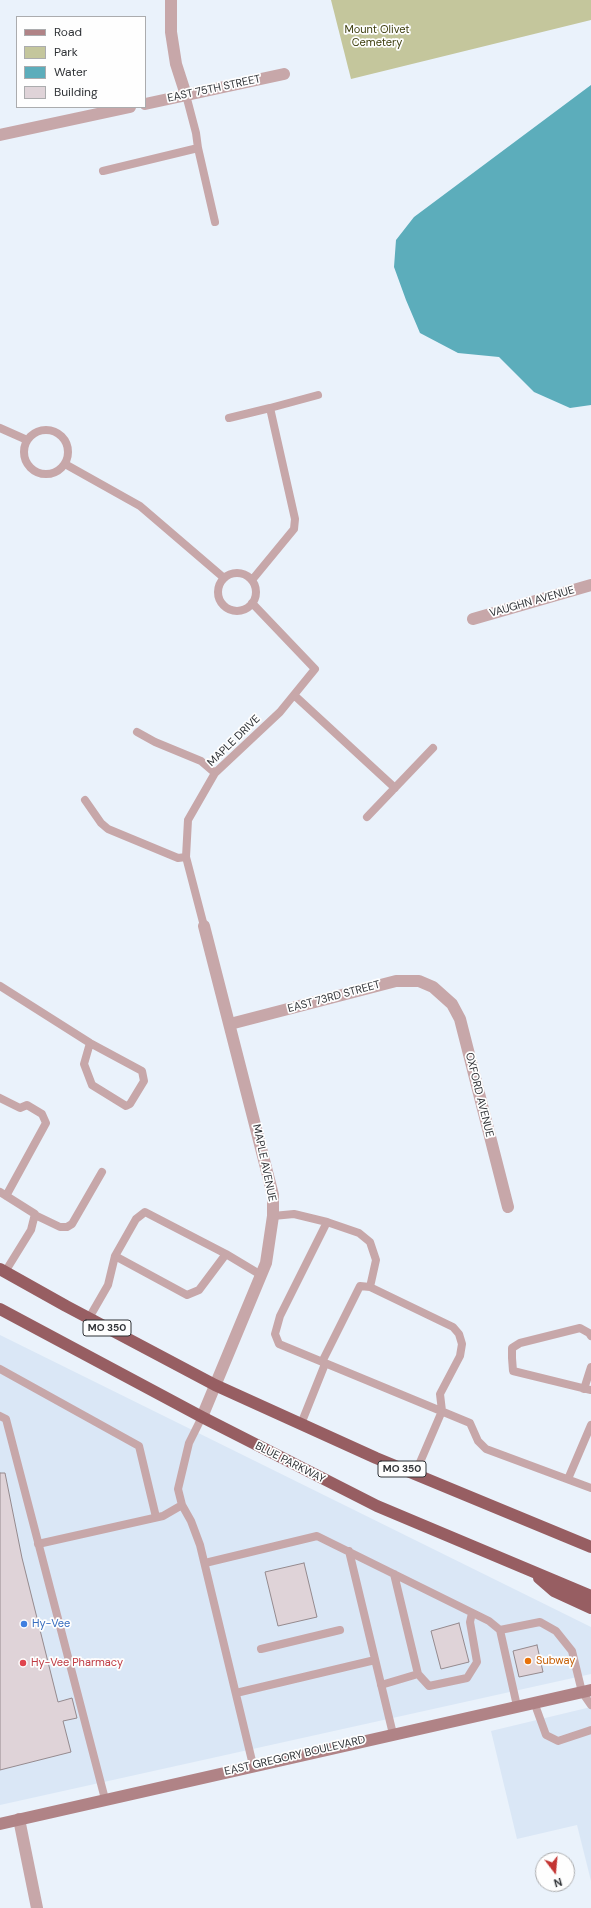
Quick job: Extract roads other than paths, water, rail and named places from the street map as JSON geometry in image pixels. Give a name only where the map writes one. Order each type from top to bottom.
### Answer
[{"type":"highway","name":"MO 350","points":[[2,1270],[215,1385],[415,1474],[590,1544]]},
{"type":"highway","name":"BLUE PARKWAY","points":[[0,1309],[202,1417],[377,1506],[591,1596]]},
{"type":"highway","points":[[530,1571],[554,1591],[591,1608]]},
{"type":"main road","name":"EAST GREGORY BOULEVARD","points":[[0,1824],[253,1765],[587,1691]]},
{"type":"street","points":[[171,0],[171,32],[175,58],[186,95]]},
{"type":"street","name":"EAST 75TH STREET","points":[[146,104],[284,74]]},
{"type":"street","points":[[0,135],[125,108]]},
{"type":"street","name":"VAUGHN AVENUE","points":[[473,619],[591,585]]},
{"type":"street","name":"MAPLE AVENUE","points":[[202,1417],[266,1263],[274,1216],[273,1195],[204,926]]},
{"type":"street","name":"EAST 73RD STREET","points":[[230,1024],[396,981],[419,981],[437,990]]},
{"type":"street","name":"OXFORD AVENUE","points":[[437,990],[452,1004],[460,1019],[508,1207]]},
{"type":"street","points":[[19,1819],[37,1908]]},
{"type":"lane","points":[[186,95],[196,132],[198,148],[215,222]]},
{"type":"lane","points":[[103,171],[198,148]]},
{"type":"lane","points":[[229,418],[318,395]]},
{"type":"lane","points":[[252,580],[294,529],[295,519],[270,408]]},
{"type":"lane","points":[[0,428],[27,440]]},
{"type":"lane","points":[[45,430],[58,433],[67,444],[68,458],[65,464],[60,470],[45,474],[31,468],[26,462],[24,455],[24,447],[27,440],[38,431],[45,430]]},
{"type":"lane","points":[[65,464],[140,506],[224,578]]},
{"type":"lane","points":[[235,573],[247,576],[252,580],[256,591],[252,602],[242,610],[230,609],[225,606],[219,595],[218,589],[224,578],[235,573]]},
{"type":"lane","name":"MAPLE DRIVE","points":[[204,926],[186,857],[188,820],[215,773],[280,712],[315,669],[252,602]]},
{"type":"lane","points":[[294,696],[395,788]]},
{"type":"lane","points":[[137,732],[155,742],[201,761],[215,773]]},
{"type":"lane","points":[[367,817],[433,748]]},
{"type":"lane","points":[[85,800],[108,829],[178,858],[186,857]]},
{"type":"lane","points":[[0,986],[90,1043],[142,1071],[144,1081],[130,1104],[126,1106],[92,1085],[84,1064],[90,1043]]},
{"type":"lane","points":[[0,1098],[20,1108],[27,1105],[42,1114],[46,1123],[3,1194],[35,1215],[60,1227],[67,1227],[72,1224],[102,1172]]},
{"type":"lane","points":[[89,1318],[108,1285],[115,1256],[136,1219],[146,1212],[226,1254],[261,1275]]},
{"type":"lane","points":[[274,1216],[294,1214],[327,1222],[359,1233],[370,1242],[376,1260],[370,1287]]},
{"type":"lane","points":[[2,1270],[31,1230],[35,1215]]},
{"type":"lane","points":[[327,1222],[280,1316],[275,1334],[279,1344],[470,1423],[478,1441],[486,1449],[591,1488]]},
{"type":"lane","points":[[115,1256],[187,1295],[199,1290],[226,1254]]},
{"type":"lane","points":[[301,1424],[323,1363],[360,1286],[370,1287],[453,1327],[459,1334],[462,1344],[460,1356],[440,1394],[442,1411],[415,1474]]},
{"type":"lane","points":[[591,1336],[590,1333],[580,1328],[520,1343],[512,1348],[513,1371],[587,1390],[591,1367]]},
{"type":"lane","points":[[0,1369],[139,1446],[156,1518]]},
{"type":"lane","points":[[0,1416],[6,1419],[105,1800]]},
{"type":"lane","points":[[202,1417],[189,1443],[181,1471],[178,1489],[182,1505],[196,1533],[205,1563],[253,1765]]},
{"type":"lane","points":[[568,1480],[591,1425]]},
{"type":"lane","points":[[38,1544],[156,1518],[163,1516],[182,1505]]},
{"type":"lane","points":[[205,1563],[317,1536],[489,1621],[500,1630],[517,1706]]},
{"type":"lane","points":[[349,1551],[393,1734]]},
{"type":"lane","points":[[394,1574],[418,1674],[429,1686],[467,1678],[477,1662],[470,1622],[472,1613]]},
{"type":"lane","points":[[500,1630],[540,1622],[556,1631],[572,1651],[591,1706]]},
{"type":"lane","points":[[260,1649],[340,1630]]},
{"type":"lane","points":[[236,1693],[375,1660]]},
{"type":"lane","points":[[381,1684],[418,1674]]},
{"type":"lane","points":[[534,1702],[546,1735],[558,1741],[591,1730]]},
{"type":"water","points":[[591,85],[591,405],[570,408],[534,392],[499,357],[458,353],[420,333],[394,267],[396,240],[414,217]]},
{"type":"place","name":"Hy-Vee","points":[[24,1624]]},
{"type":"place","name":"Subway","points":[[528,1661]]},
{"type":"place","name":"Hy-Vee Pharmacy","points":[[23,1663]]},
{"type":"park label","name":"Mount Olivet Cemetery","points":[[377,36]]}]
